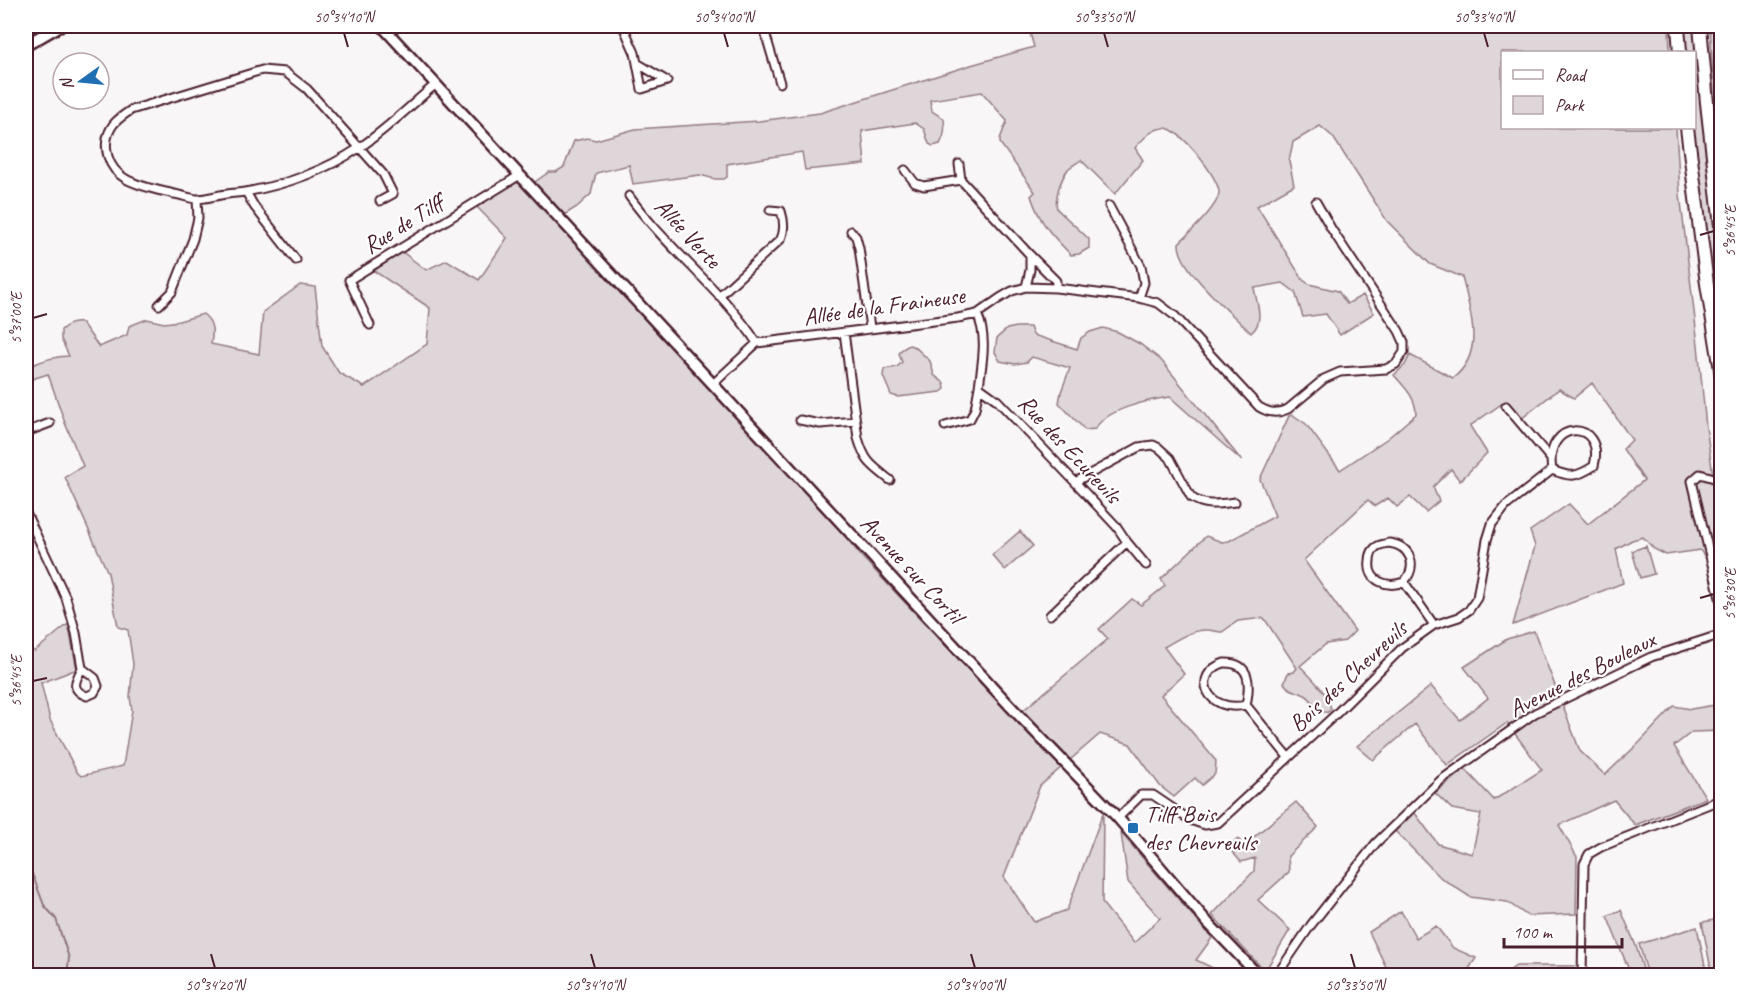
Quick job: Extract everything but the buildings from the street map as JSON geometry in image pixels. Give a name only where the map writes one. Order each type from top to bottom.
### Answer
[{"type":"highway","points":[[1678,26],[1680,51]]},
{"type":"highway","points":[[1700,26],[1722,235]]},
{"type":"highway","points":[[1687,129],[1707,284],[1722,376]]},
{"type":"main road","points":[[26,45],[59,26]]},
{"type":"main road","points":[[381,26],[520,175]]},
{"type":"main road","name":"Avenue sur Cortil","points":[[520,175],[1012,708],[1118,818],[1208,923],[1259,975]]},
{"type":"street","points":[[623,26],[635,53],[642,89],[667,81],[637,63]]},
{"type":"street","points":[[763,26],[780,83]]},
{"type":"street","points":[[380,201],[393,194],[383,174],[359,148],[306,89],[285,72],[262,69],[131,110],[116,121],[111,128],[107,146],[111,165],[125,179],[155,190],[197,199],[246,192],[284,182],[336,162],[359,148],[378,134],[436,84]]},
{"type":"street","points":[[959,164],[961,180],[1056,281],[1056,288]]},
{"type":"street","points":[[905,170],[915,183],[924,186],[961,180]]},
{"type":"street","name":"Rue de Tilff","points":[[370,325],[349,280],[520,175]]},
{"type":"street","points":[[246,192],[254,206],[296,260]]},
{"type":"street","name":"Allée Verte","points":[[629,196],[641,213],[749,330],[757,343]]},
{"type":"street","points":[[159,305],[172,292],[192,239],[198,218],[197,199]]},
{"type":"street","name":"Allée de la Fraineuse","points":[[757,343],[958,318],[977,314],[1012,291],[1026,287],[1056,288],[1139,298],[1158,303],[1175,316],[1259,407],[1272,413],[1282,412],[1324,379],[1340,372],[1386,369],[1396,364],[1404,352],[1404,342],[1399,331],[1316,202]]},
{"type":"street","points":[[1109,206],[1141,266],[1144,283],[1139,298]]},
{"type":"street","name":"Allée Verte","points":[[719,296],[781,239],[783,216],[781,211],[770,210]]},
{"type":"street","points":[[851,231],[856,237],[859,248],[870,328]]},
{"type":"street","points":[[1026,287],[1030,270],[1030,255]]},
{"type":"street","points":[[945,426],[970,419],[975,409],[984,339],[982,325],[977,314]]},
{"type":"street","points":[[844,332],[856,421],[863,453],[869,464],[890,480]]},
{"type":"street","points":[[713,384],[757,343]]},
{"type":"street","name":"Rue des Ecureuils","points":[[979,387],[997,400],[1075,482],[1117,527],[1146,565]]},
{"type":"street","points":[[1506,406],[1550,458]]},
{"type":"street","points":[[800,420],[820,424],[856,421]]},
{"type":"street","points":[[26,432],[50,423]]},
{"type":"street","points":[[1576,430],[1587,434],[1594,444],[1597,455],[1594,466],[1580,475],[1564,475],[1552,470],[1550,458],[1553,446],[1563,434],[1576,430]]},
{"type":"street","points":[[1075,482],[1139,447],[1153,445],[1170,458],[1191,497],[1197,502],[1212,505],[1235,502]]},
{"type":"street","name":"Bois des Chevreuils","points":[[1118,818],[1142,795],[1153,795],[1190,820],[1205,825],[1218,823],[1367,684],[1402,648],[1434,625],[1460,617],[1469,610],[1477,598],[1492,524],[1506,506],[1552,470]]},
{"type":"street","points":[[1722,485],[1714,478],[1700,474],[1692,481],[1722,606]]},
{"type":"street","points":[[26,513],[66,598],[76,633],[82,668]]},
{"type":"street","points":[[1050,615],[1127,542]]},
{"type":"street","points":[[1389,543],[1398,544],[1409,553],[1411,572],[1404,582],[1387,585],[1378,581],[1371,574],[1370,556],[1374,549],[1389,543]]},
{"type":"street","name":"Bois des Chevreuils","points":[[1404,582],[1434,625]]},
{"type":"street","name":"Avenue des Bouleaux","points":[[1276,975],[1311,925],[1376,843],[1441,780],[1535,713],[1651,657],[1722,634]]},
{"type":"street","points":[[1224,663],[1231,663],[1244,672],[1249,680],[1246,705],[1220,705],[1214,700],[1206,687],[1213,668],[1224,663]]},
{"type":"street","name":"Bois des Chevreuils","points":[[1246,705],[1288,757]]},
{"type":"street","points":[[1582,975],[1584,864],[1589,854],[1601,846],[1722,799]]},
{"type":"green space","points":[[1028,26],[1669,26],[1670,51],[1501,51],[1501,129],[1676,129],[1680,194],[1706,427],[1716,495],[1721,500],[1721,585],[1720,578],[1700,550],[1666,555],[1654,549],[1643,537],[1616,549],[1623,583],[1513,625],[1535,546],[1530,531],[1569,504],[1588,524],[1644,480],[1623,449],[1632,440],[1592,383],[1574,398],[1559,389],[1521,419],[1503,403],[1470,426],[1487,453],[1460,481],[1451,469],[1433,487],[1439,501],[1426,512],[1410,497],[1397,507],[1388,498],[1375,506],[1368,500],[1304,560],[1355,631],[1345,641],[1326,644],[1300,666],[1326,697],[1331,709],[1328,712],[1320,711],[1308,697],[1286,686],[1284,683],[1288,673],[1294,672],[1297,668],[1264,618],[1238,621],[1222,632],[1196,631],[1164,647],[1184,674],[1161,695],[1216,761],[1215,774],[1202,785],[1195,778],[1174,797],[1160,786],[1130,744],[1100,734],[1040,786],[1004,877],[1034,922],[1067,910],[1103,813],[1102,903],[1134,943],[1160,918],[1128,882],[1121,833],[1212,938],[1196,960],[1223,973],[1221,975],[26,975],[26,649],[35,651],[68,624],[77,669],[41,683],[50,720],[81,776],[123,766],[132,710],[130,697],[133,664],[128,630],[118,627],[108,573],[65,477],[83,466],[48,374],[26,381],[26,368],[47,359],[69,356],[61,339],[61,330],[68,325],[82,323],[99,347],[127,335],[129,326],[147,319],[164,323],[203,314],[209,320],[212,328],[211,344],[259,354],[263,312],[300,285],[315,287],[322,346],[339,373],[364,387],[427,344],[430,308],[374,271],[401,251],[426,270],[447,260],[479,280],[507,238],[476,206],[519,181],[711,385],[819,504],[862,557],[1014,718],[1108,639],[1099,629],[1132,599],[1141,605],[1165,586],[1161,579],[1206,536],[1222,542],[1229,541],[1275,516],[1260,479],[1289,416],[1293,415],[1306,424],[1340,470],[1388,438],[1416,414],[1412,397],[1394,375],[1405,365],[1410,355],[1453,378],[1463,368],[1469,356],[1473,331],[1462,277],[1430,264],[1387,221],[1333,137],[1320,126],[1293,142],[1289,161],[1294,185],[1257,206],[1303,280],[1309,284],[1338,291],[1347,304],[1363,295],[1374,313],[1340,335],[1326,314],[1303,317],[1295,292],[1283,283],[1254,288],[1259,318],[1258,324],[1251,333],[1196,278],[1181,253],[1179,243],[1214,205],[1219,193],[1218,186],[1198,155],[1172,130],[1160,128],[1152,132],[1135,148],[1143,160],[1115,194],[1081,160],[1068,169],[1059,188],[1056,199],[1057,209],[1089,239],[1089,248],[1079,254],[1071,255],[1052,235],[1038,214],[1031,196],[1035,192],[1000,143],[1007,121],[982,92],[930,100],[932,111],[944,119],[944,132],[940,144],[933,146],[929,144],[924,129],[915,123],[862,131],[865,164],[805,170],[802,152],[727,164],[727,177],[724,179],[700,175],[633,184],[629,165],[596,173],[591,194],[564,215],[532,184],[549,172],[556,172],[564,167],[574,141],[587,138],[596,140],[635,129],[759,121],[820,113],[1034,47]]},
{"type":"green space","points":[[1683,26],[1694,26],[1707,163],[1721,274],[1721,347],[1693,129],[1696,129],[1696,51],[1686,51]]},
{"type":"green space","points":[[1710,26],[1721,26],[1721,172],[1717,138]]},
{"type":"green space","points":[[1030,327],[1033,335],[1077,349],[1081,338],[1103,328],[1118,332],[1140,344],[1161,360],[1242,461],[1170,397],[1151,400],[1118,411],[1108,416],[1095,429],[1085,430],[1059,403],[1070,368],[1032,357],[1027,362],[1015,364],[1000,361],[995,352],[997,338],[1007,329]]},
{"type":"green space","points":[[909,345],[915,347],[930,361],[934,375],[944,383],[945,389],[941,392],[898,397],[891,395],[883,376],[884,369],[897,367],[902,362],[899,354],[901,350]]},
{"type":"green space","points":[[1020,531],[1033,546],[1005,570],[992,555]]},
{"type":"green space","points":[[1646,546],[1654,574],[1640,578],[1632,551]]},
{"type":"green space","points":[[1534,631],[1580,751],[1605,775],[1674,706],[1691,709],[1721,704],[1721,731],[1692,732],[1674,746],[1706,798],[1635,825],[1614,800],[1559,825],[1577,857],[1576,914],[1528,916],[1507,902],[1470,897],[1441,878],[1395,831],[1414,812],[1438,844],[1472,854],[1481,814],[1452,809],[1435,793],[1465,769],[1494,800],[1542,770],[1507,723],[1447,765],[1415,724],[1373,760],[1357,746],[1431,686],[1460,720],[1488,698],[1464,667],[1507,639]]},
{"type":"green space","points":[[1296,802],[1318,827],[1288,856],[1289,872],[1258,900],[1290,930],[1265,971],[1212,915],[1254,871],[1255,858],[1241,862],[1228,847],[1238,839],[1244,845]]},
{"type":"green space","points":[[1621,910],[1645,975],[1631,975],[1607,916]]},
{"type":"green space","points":[[1401,911],[1416,938],[1436,926],[1453,948],[1476,958],[1467,972],[1469,975],[1390,975],[1369,932]]},
{"type":"green space","points":[[1721,919],[1721,975],[1712,975],[1702,922]]},
{"type":"green space","points":[[1697,927],[1707,975],[1648,975],[1639,944]]},
{"type":"green space","points":[[1516,966],[1579,966],[1579,975],[1507,976],[1506,973]]},
{"type":"waterway","points":[[26,858],[44,905],[56,919],[69,958],[67,976]]},
{"type":"place","name":"Tilff Bois des Chevreuils","points":[[1133,828]]}]
